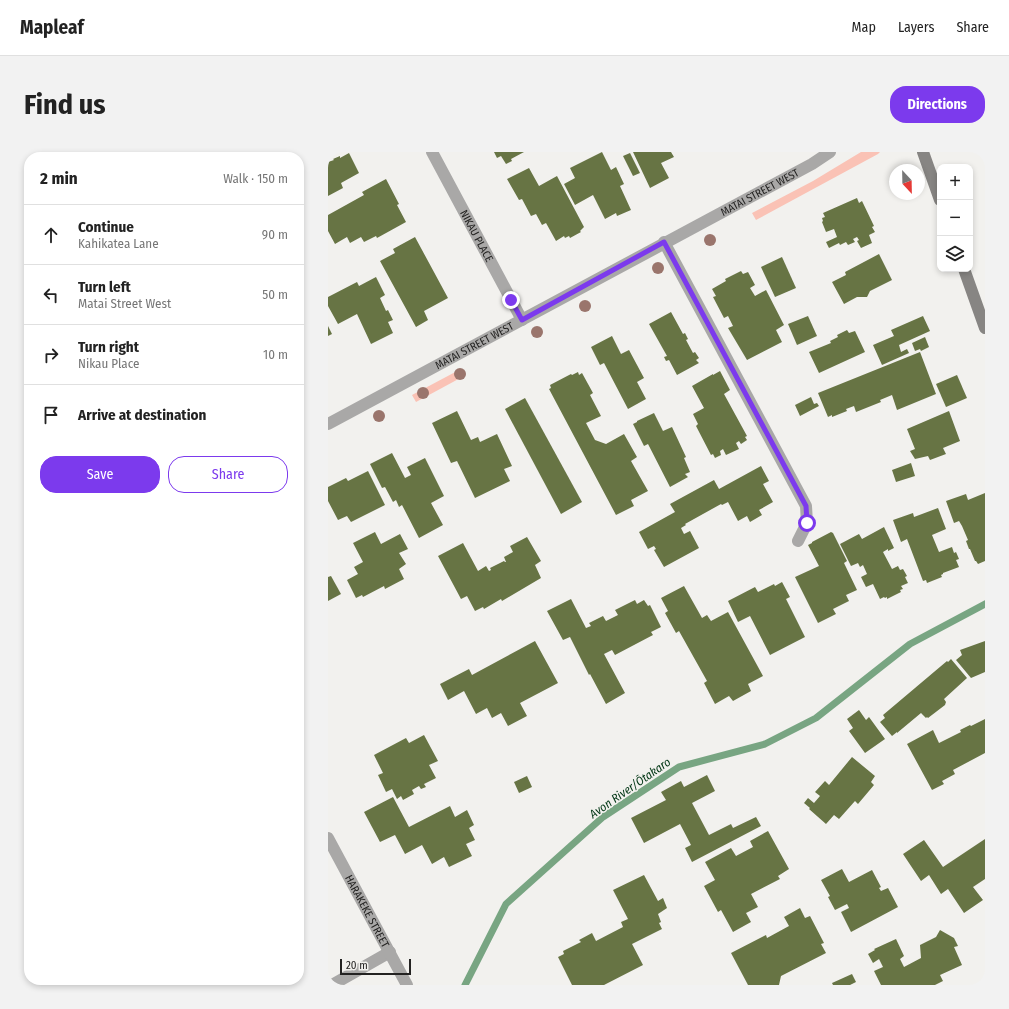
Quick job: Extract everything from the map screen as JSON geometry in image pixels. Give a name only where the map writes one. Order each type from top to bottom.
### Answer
[{"type":"main road","points":[[923,152],[937,192]]},
{"type":"main road","points":[[965,272],[985,328]]},
{"type":"street","name":"NIKAU PLACE","points":[[432,152],[522,320]]},
{"type":"street","name":"MATAI STREET WEST","points":[[328,424],[805,167],[830,152]]},
{"type":"street","points":[[664,242],[806,506],[807,523],[798,541]]},
{"type":"street","name":"HARAKEKE STREET","points":[[328,838],[408,985]]},
{"type":"street","points":[[332,985],[390,952]]},
{"type":"shaded area","points":[[861,152],[880,152],[756,220],[752,213],[813,181]]},
{"type":"shaded area","points":[[461,369],[464,376],[416,402],[412,395]]},
{"type":"building","points":[[494,152],[524,152],[511,159],[512,161],[506,164],[501,156],[497,158]]},
{"type":"building","points":[[602,152],[611,170],[616,167],[624,184],[620,186],[631,210],[617,216],[616,213],[605,219],[593,195],[575,205],[564,184],[575,178],[570,168]]},
{"type":"building","points":[[633,152],[671,152],[674,157],[661,163],[669,178],[650,188]]},
{"type":"building","points":[[349,153],[359,173],[341,183],[343,188],[328,196],[328,162]]},
{"type":"building","points":[[630,153],[640,173],[633,176],[623,156]]},
{"type":"building","points":[[529,168],[539,186],[557,176],[584,227],[580,231],[581,232],[570,238],[569,236],[565,238],[564,236],[556,241],[546,223],[542,225],[536,214],[531,216],[522,199],[519,200],[507,179]]},
{"type":"building","points":[[386,179],[399,204],[397,205],[406,222],[377,238],[376,236],[364,242],[361,237],[350,243],[347,237],[335,244],[328,231],[328,215],[364,195],[362,192]]},
{"type":"building","points":[[857,198],[859,203],[862,201],[874,226],[872,227],[875,232],[869,235],[872,243],[861,248],[857,241],[859,240],[857,237],[853,239],[855,242],[848,245],[846,242],[840,245],[839,243],[829,248],[826,242],[837,237],[834,229],[826,232],[822,222],[822,218],[825,217],[823,213]]},
{"type":"building","points":[[415,237],[448,298],[424,311],[428,320],[416,327],[380,261],[395,253],[393,249]]},
{"type":"building","points":[[879,254],[892,280],[870,291],[867,297],[857,297],[844,304],[832,282],[846,275],[845,272]]},
{"type":"building","points":[[782,257],[796,288],[775,297],[761,267]]},
{"type":"building","points":[[741,271],[743,274],[748,272],[755,285],[750,288],[755,296],[766,290],[784,325],[776,330],[782,342],[747,360],[728,328],[733,326],[728,316],[724,318],[713,297],[716,296],[712,289],[726,281],[725,279]]},
{"type":"building","points":[[376,277],[385,295],[380,298],[386,311],[388,310],[393,320],[388,322],[393,333],[371,344],[357,314],[338,324],[328,306],[328,297],[357,282],[359,286]]},
{"type":"building","points":[[671,312],[683,334],[685,333],[688,339],[686,340],[693,353],[695,352],[699,358],[696,360],[699,363],[677,375],[669,360],[666,361],[664,357],[667,356],[649,324]]},
{"type":"building","points":[[808,316],[817,336],[797,345],[788,324]]},
{"type":"building","points":[[923,316],[930,331],[899,345],[901,352],[907,349],[909,353],[882,365],[873,345],[894,336],[891,330]]},
{"type":"building","points":[[328,326],[332,334],[328,336]]},
{"type":"building","points":[[847,330],[849,333],[855,331],[865,352],[819,373],[809,352],[831,343],[830,341],[838,337],[837,335]]},
{"type":"building","points":[[612,336],[621,354],[629,350],[644,378],[637,382],[646,399],[628,409],[604,363],[600,365],[591,347]]},
{"type":"building","points":[[925,337],[929,347],[921,351],[920,349],[915,351],[912,343]]},
{"type":"building","points":[[920,352],[936,394],[897,410],[892,395],[880,400],[881,402],[856,412],[854,406],[846,409],[847,411],[832,417],[832,415],[828,417],[818,393]]},
{"type":"building","points":[[720,371],[730,390],[724,394],[747,436],[745,437],[747,440],[741,444],[739,441],[736,443],[739,449],[726,455],[723,449],[720,451],[721,455],[715,458],[713,454],[711,455],[696,426],[698,424],[693,414],[704,408],[692,386]]},
{"type":"building","points":[[578,372],[579,375],[582,373],[593,393],[590,395],[601,416],[586,423],[595,440],[606,444],[624,434],[637,457],[631,461],[648,491],[631,500],[634,506],[616,515],[549,389],[551,388],[550,385]]},
{"type":"building","points":[[957,375],[967,398],[946,407],[936,384]]},
{"type":"building","points":[[811,397],[814,404],[817,403],[819,406],[800,416],[795,405]]},
{"type":"building","points":[[525,398],[582,502],[561,514],[505,409]]},
{"type":"building","points":[[457,411],[471,440],[478,437],[480,442],[497,434],[512,466],[504,469],[510,481],[475,498],[457,461],[451,463],[432,423]]},
{"type":"building","points":[[949,411],[960,441],[943,448],[946,454],[930,460],[928,456],[915,459],[910,451],[915,449],[907,429]]},
{"type":"building","points":[[654,413],[663,431],[672,427],[686,457],[684,458],[690,472],[685,474],[688,477],[670,487],[648,444],[644,446],[633,424]]},
{"type":"building","points":[[392,453],[405,478],[411,475],[407,467],[425,458],[444,496],[431,503],[443,525],[419,538],[402,505],[399,507],[396,500],[393,502],[385,487],[382,488],[370,464]]},
{"type":"building","points":[[911,463],[915,476],[896,482],[892,470]]},
{"type":"building","points":[[761,466],[769,481],[763,484],[773,502],[759,510],[762,515],[750,522],[747,516],[738,521],[728,502],[722,505],[721,504],[685,524],[686,525],[681,528],[684,534],[690,531],[699,548],[664,567],[654,550],[656,549],[654,546],[648,549],[639,532],[675,512],[670,504],[714,480],[719,489]]},
{"type":"building","points":[[368,471],[385,505],[351,522],[347,516],[338,520],[328,501],[328,487],[346,478],[348,481]]},
{"type":"building","points":[[985,493],[985,561],[978,564],[969,549],[966,541],[968,540],[962,526],[959,521],[954,523],[946,501],[966,494],[968,500]]},
{"type":"building","points":[[938,508],[946,529],[932,535],[939,552],[952,547],[954,553],[956,552],[959,559],[956,560],[959,567],[943,573],[941,575],[942,577],[927,583],[926,580],[923,581],[907,539],[901,542],[893,520],[913,513],[914,517]]},
{"type":"building","points":[[884,527],[894,548],[883,552],[892,569],[898,566],[900,570],[903,569],[907,576],[905,577],[908,583],[901,586],[903,589],[900,590],[901,592],[887,599],[887,597],[884,597],[880,599],[873,584],[866,587],[861,577],[867,574],[863,565],[860,567],[858,563],[851,566],[840,544],[859,534],[862,539]]},
{"type":"building","points":[[375,532],[381,544],[400,534],[408,549],[399,553],[406,564],[399,569],[404,579],[385,589],[384,586],[363,597],[362,595],[356,598],[347,580],[358,574],[354,567],[363,562],[353,543]]},
{"type":"building","points":[[831,532],[833,533],[847,561],[844,563],[857,590],[846,595],[849,601],[833,609],[836,614],[818,623],[795,577],[819,566],[808,545]]},
{"type":"building","points":[[527,537],[541,561],[535,565],[541,578],[502,601],[501,599],[484,609],[483,607],[475,611],[467,596],[461,599],[438,556],[463,543],[478,571],[486,566],[489,571],[491,570],[490,568],[504,561],[506,562],[504,557],[513,552],[510,546]]},
{"type":"building","points":[[331,576],[341,594],[328,601],[328,577]]},
{"type":"building","points":[[782,582],[790,597],[786,599],[805,637],[770,655],[750,616],[738,622],[728,601],[755,587],[758,592],[774,584],[775,586]]},
{"type":"building","points":[[684,586],[702,618],[707,615],[711,621],[728,612],[763,676],[748,684],[751,691],[733,701],[729,696],[715,704],[704,683],[707,681],[679,631],[676,633],[665,613],[668,611],[661,598]]},
{"type":"building","points":[[571,599],[586,628],[591,626],[589,623],[603,616],[606,621],[618,615],[615,610],[635,600],[637,604],[644,600],[648,606],[650,605],[661,627],[651,632],[653,635],[615,655],[612,650],[604,654],[625,693],[606,704],[590,674],[589,675],[570,637],[563,640],[547,611]]},
{"type":"building","points":[[535,641],[558,683],[520,703],[527,716],[508,726],[501,713],[492,718],[487,708],[476,714],[464,691],[448,700],[440,684],[469,669],[472,675]]},
{"type":"building","points":[[985,641],[985,672],[971,678],[956,660],[962,655],[960,650]]},
{"type":"building","points":[[951,659],[967,678],[944,699],[946,702],[945,705],[928,718],[921,713],[892,736],[880,722],[885,718],[883,715]]},
{"type":"building","points":[[859,710],[866,720],[869,717],[885,739],[865,753],[849,731],[853,728],[847,719]]},
{"type":"building","points":[[985,719],[985,753],[953,770],[955,774],[942,781],[944,784],[932,790],[907,744],[933,730],[939,743],[961,732],[960,730]]},
{"type":"building","points":[[424,735],[438,761],[429,765],[436,778],[424,784],[426,787],[421,789],[419,786],[412,790],[414,794],[403,800],[401,796],[397,799],[392,789],[386,792],[378,775],[383,773],[374,755],[406,738],[409,743]]},
{"type":"building","points":[[852,757],[875,776],[871,782],[874,785],[858,804],[855,801],[839,819],[834,815],[826,824],[804,803],[808,798],[814,803],[820,796],[815,792],[825,781],[829,785]]},
{"type":"building","points":[[707,775],[715,791],[692,803],[709,835],[731,824],[733,828],[756,817],[761,826],[692,862],[685,848],[691,845],[680,824],[644,843],[631,818],[666,800],[661,792],[681,781],[684,787]]},
{"type":"building","points":[[527,776],[532,787],[519,793],[514,782]]},
{"type":"building","points":[[393,797],[409,827],[450,806],[455,817],[467,810],[474,825],[469,828],[475,840],[466,844],[472,856],[449,867],[444,857],[432,864],[422,845],[405,854],[395,835],[380,842],[364,812]]},
{"type":"building","points":[[768,831],[789,869],[778,876],[780,879],[751,894],[758,907],[746,913],[751,922],[733,932],[721,910],[718,912],[704,886],[715,880],[705,862],[731,848],[736,856],[753,847],[750,841]]},
{"type":"building","points":[[985,839],[985,879],[973,887],[983,900],[964,913],[948,889],[941,894],[929,875],[921,881],[903,854],[924,840],[943,867]]},
{"type":"building","points":[[842,869],[849,882],[872,870],[881,887],[879,888],[881,891],[888,888],[898,907],[851,932],[841,912],[849,908],[847,904],[835,910],[828,897],[830,896],[821,880]]},
{"type":"building","points":[[644,875],[658,901],[663,898],[667,908],[658,914],[661,922],[659,923],[662,929],[632,944],[643,965],[604,985],[572,985],[558,957],[564,954],[563,951],[581,942],[579,940],[592,933],[596,941],[623,927],[621,922],[628,919],[613,890]]},
{"type":"building","points":[[800,908],[805,918],[810,916],[824,943],[821,944],[826,953],[781,976],[779,985],[748,985],[731,953],[766,935],[767,938],[789,926],[784,917]]},
{"type":"building","points":[[940,930],[954,938],[958,946],[954,947],[962,965],[940,975],[943,981],[935,985],[881,985],[874,971],[883,967],[879,959],[873,963],[868,954],[875,950],[874,949],[896,939],[904,956],[900,959],[904,967],[921,958],[920,945],[936,937]]},
{"type":"building","points":[[852,974],[856,982],[850,985],[833,985],[832,983]]},
{"type":"waterway","name":"Avon River/Ōtakaro","points":[[465,985],[506,904],[603,817],[679,767],[765,744],[816,718],[910,644],[985,604]]},
{"type":"route","points":[[511,300],[522,320],[664,242],[806,506],[807,523]]}]
